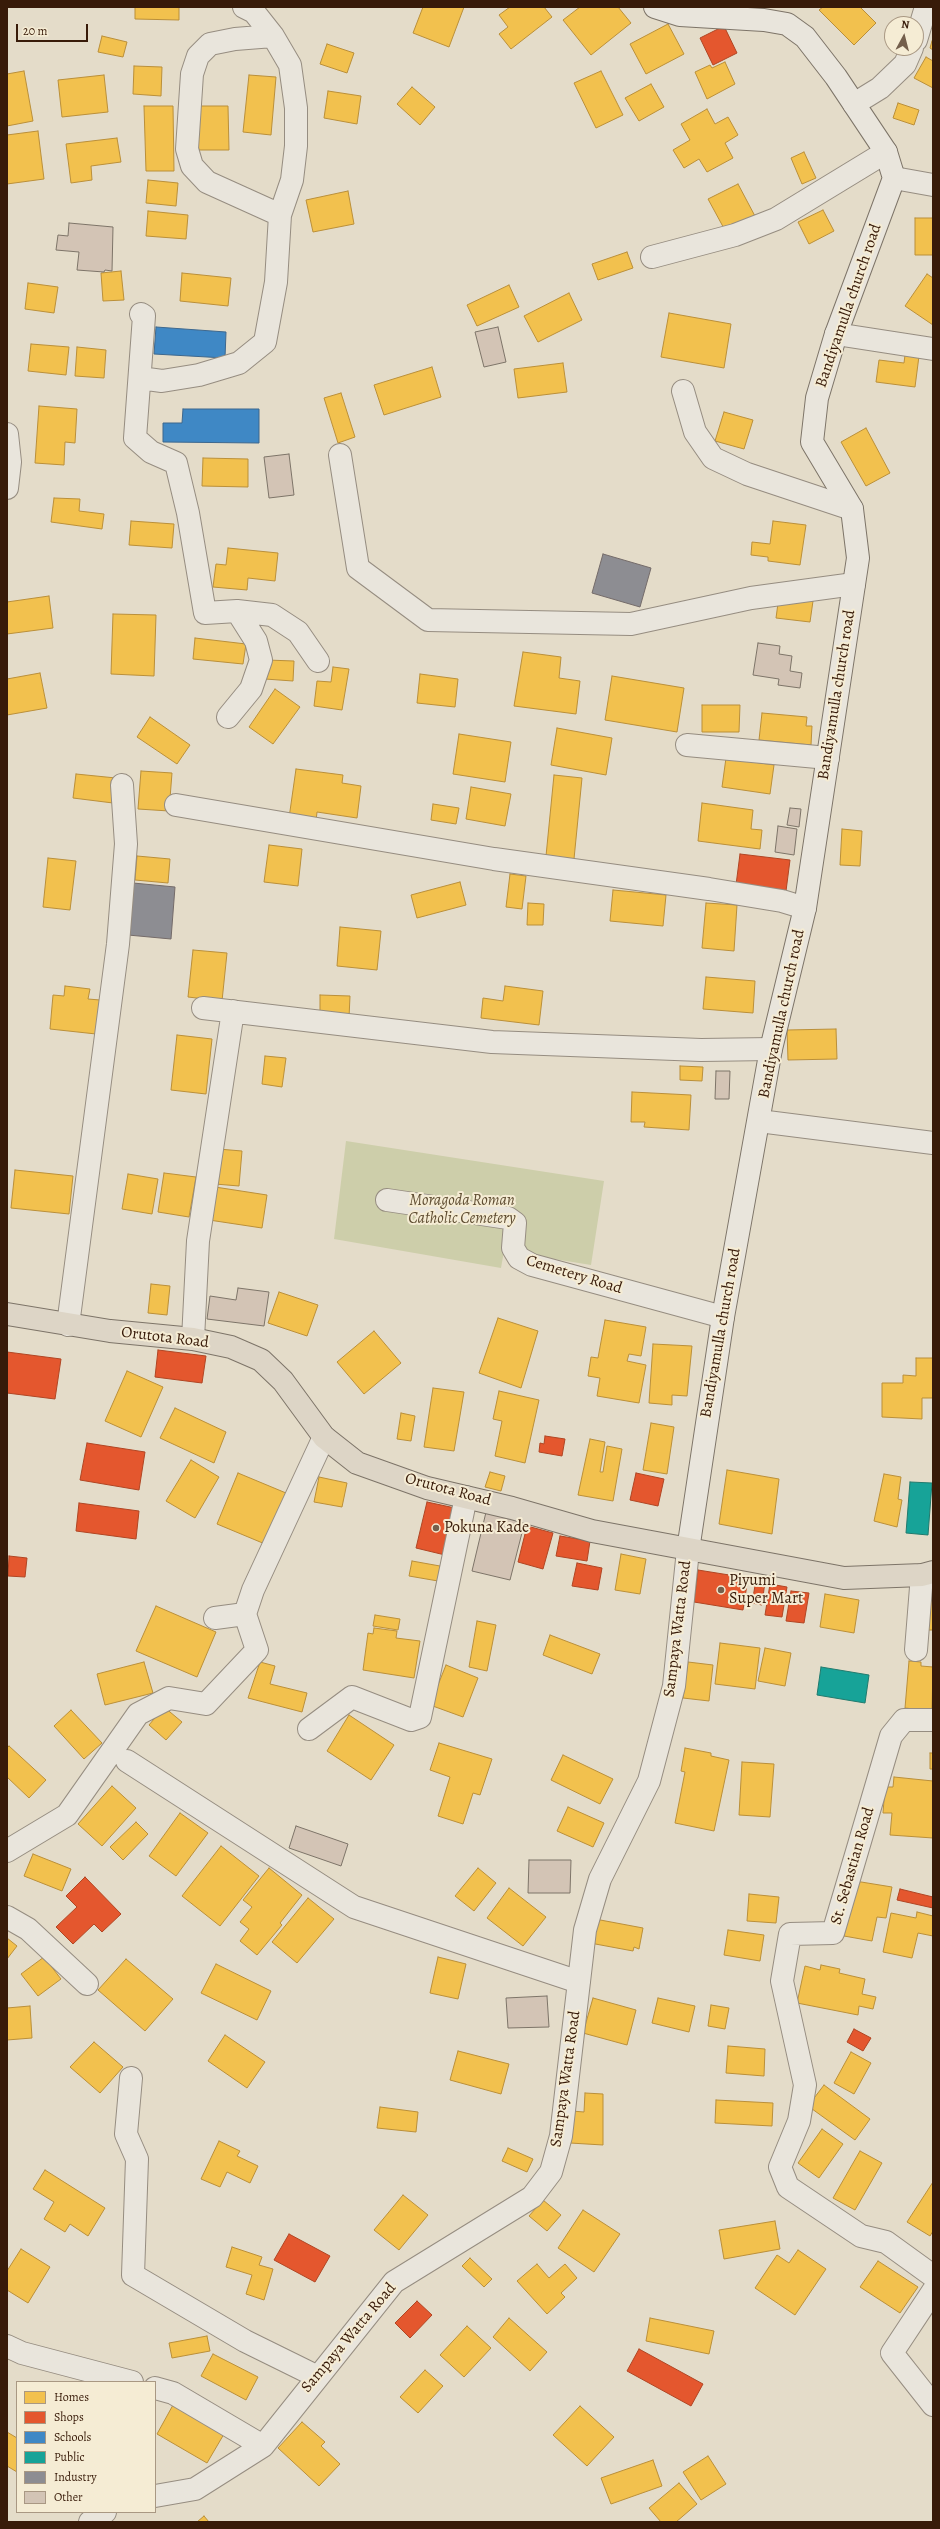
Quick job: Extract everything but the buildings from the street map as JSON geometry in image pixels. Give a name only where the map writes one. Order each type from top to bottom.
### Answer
[{"type":"main road","name":"Orutota Road","points":[[7,1314],[68,1325],[193,1339],[231,1347],[261,1360],[283,1381],[324,1438],[357,1463],[427,1488],[592,1531],[844,1578],[928,1574]]},
{"type":"street","points":[[140,378],[162,381],[199,375],[239,363],[265,342],[276,282],[280,215],[292,180],[296,146],[296,108],[290,65],[273,36],[254,12],[244,7]]},
{"type":"street","points":[[655,7],[680,14],[764,20],[787,24],[805,37],[854,104],[886,152],[894,178],[933,185]]},
{"type":"street","points":[[273,36],[235,39],[210,44],[198,56],[192,74],[187,149],[192,166],[207,182],[280,215]]},
{"type":"street","points":[[854,104],[880,88],[905,64],[908,56]]},
{"type":"street","points":[[652,257],[735,235],[776,219],[886,152]]},
{"type":"street","name":"Bandiyamulla church road","points":[[688,1550],[723,1317],[771,1049],[805,908],[858,558],[852,509],[812,442],[817,398],[836,334],[894,178]]},
{"type":"street","points":[[141,314],[144,316],[136,438],[151,452],[176,463],[188,513],[205,613],[238,611],[272,615],[298,632],[318,661]]},
{"type":"street","points":[[836,334],[933,349]]},
{"type":"street","points":[[682,391],[695,432],[713,458],[747,474],[852,509]]},
{"type":"street","points":[[7,434],[10,462],[7,488]]},
{"type":"street","points":[[340,455],[358,568],[428,620],[631,624],[751,598],[854,584]]},
{"type":"street","points":[[228,716],[251,689],[261,660],[256,641],[238,611]]},
{"type":"street","points":[[687,745],[828,758]]},
{"type":"street","points":[[68,1325],[118,944],[126,844],[122,785]]},
{"type":"street","points":[[176,804],[494,859],[709,889],[782,902],[805,908]]},
{"type":"street","points":[[203,1008],[492,1042],[701,1050],[771,1049]]},
{"type":"street","points":[[193,1339],[198,1241],[233,1011]]},
{"type":"street","points":[[759,1121],[933,1143]]},
{"type":"street","name":"Cemetery Road","points":[[387,1200],[508,1218],[515,1223],[513,1248],[519,1258],[532,1266],[723,1317]]},
{"type":"street","points":[[7,1851],[67,1815],[138,1714],[169,1698],[206,1704],[257,1650],[245,1614],[253,1590],[324,1438]]},
{"type":"street","points":[[309,1730],[352,1697],[411,1720],[420,1717],[466,1497]]},
{"type":"street","name":"Sampaya Watta Road","points":[[156,2496],[194,2489],[263,2446],[316,2376],[394,2282],[532,2197],[551,2172],[561,2136],[585,1930],[600,1878],[649,1781],[674,1686],[688,1550]]},
{"type":"street","points":[[916,1650],[928,1574]]},
{"type":"street","points":[[215,1618],[245,1614]]},
{"type":"street","name":"St. Sebastian Road","points":[[933,1720],[904,1720],[891,1736],[833,1933],[790,1934],[782,1981],[805,2085],[799,2121],[780,2167],[788,2187],[861,2236],[886,2242],[933,2276]]},
{"type":"street","points":[[127,1761],[354,1907],[579,1982]]},
{"type":"street","points":[[7,1917],[28,1929],[87,1984]]},
{"type":"street","points":[[131,2078],[126,2134],[137,2159],[132,2275],[245,2341],[316,2376]]},
{"type":"street","points":[[933,2292],[892,2353],[933,2405]]},
{"type":"street","points":[[7,2346],[22,2353],[128,2381]]},
{"type":"street","points":[[156,2388],[173,2393],[263,2446]]},
{"type":"street","points":[[90,2522],[104,2513]]},
{"type":"green space","name":"Moragoda Roman Catholic Cemetery","points":[[346,1141],[604,1181],[591,1265],[504,1251],[501,1268],[334,1239]]},
{"type":"place","name":"Pokuna Kade","points":[[436,1528]]},
{"type":"place","name":"Piyumi Super Mart","points":[[721,1590]]}]
